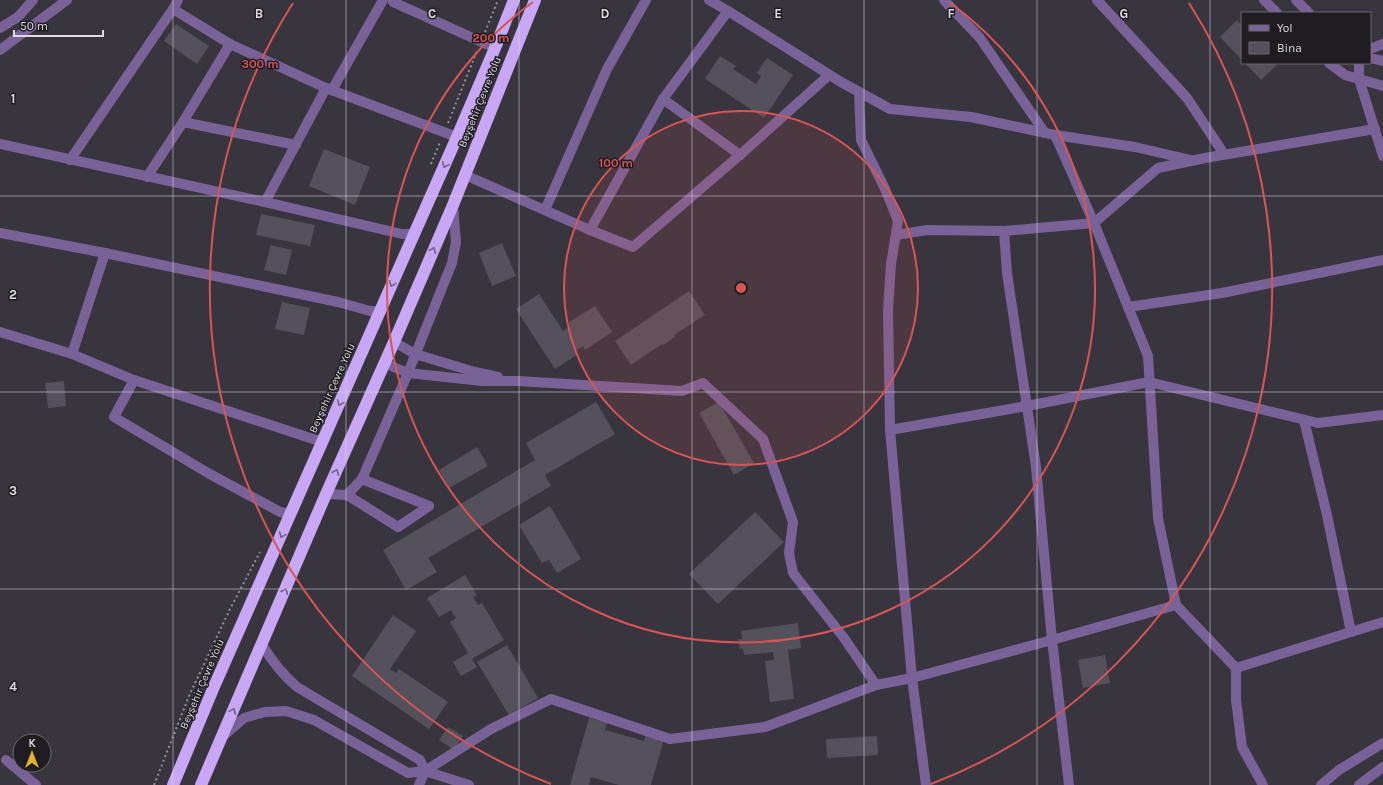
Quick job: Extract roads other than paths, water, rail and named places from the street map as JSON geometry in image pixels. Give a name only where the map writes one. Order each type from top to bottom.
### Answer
[{"type":"highway","name":"Beyşehir Çevre Yolu","points":[[173,785],[213,688],[457,137],[514,0]]},
{"type":"highway","name":"Beyşehir Çevre Yolu","points":[[201,785],[326,494],[453,205],[537,2]]},
{"type":"street","points":[[0,28],[18,17],[33,0]]},
{"type":"street","points":[[0,50],[67,0]]},
{"type":"street","points":[[265,202],[296,145],[383,0]]},
{"type":"street","points":[[545,210],[607,69],[646,0]]},
{"type":"street","points":[[709,0],[829,75],[890,109],[971,117],[1055,135],[1135,147],[1193,160]]},
{"type":"street","points":[[1097,0],[1188,98],[1224,154]]},
{"type":"street","points":[[1264,0],[1276,12]]},
{"type":"street","points":[[1296,0],[1308,12]]},
{"type":"street","points":[[392,1],[495,48]]},
{"type":"street","points":[[949,1],[980,38],[1045,133]]},
{"type":"street","points":[[70,160],[176,5],[230,44],[329,89],[457,137]]},
{"type":"street","points":[[590,230],[663,99],[728,11]]},
{"type":"street","points":[[147,177],[183,122],[230,44]]},
{"type":"street","points":[[1371,49],[1383,44]]},
{"type":"street","points":[[1371,58],[1383,61]]},
{"type":"street","points":[[1330,64],[1345,75],[1383,86]]},
{"type":"street","points":[[1358,64],[1359,79],[1383,156]]},
{"type":"street","points":[[465,175],[590,230],[633,247],[740,155],[829,75]]},
{"type":"street","points":[[859,92],[861,140],[886,191],[898,220],[891,264],[888,310],[890,430],[912,678],[926,785]]},
{"type":"street","points":[[663,99],[740,155]]},
{"type":"street","points":[[183,122],[296,145]]},
{"type":"street","points":[[896,235],[927,230],[1004,231],[1094,223],[1158,168],[1224,154],[1375,129]]},
{"type":"street","points":[[1055,135],[1094,223],[1148,356],[1158,518],[1176,605],[1236,668],[1236,700],[1242,747],[1263,785]]},
{"type":"street","points":[[0,144],[265,202],[402,234],[414,234]]},
{"type":"street","points":[[347,495],[362,478],[408,373],[452,263],[456,242],[453,205]]},
{"type":"street","points":[[1004,231],[1007,273],[1036,467],[1052,640],[1069,785]]},
{"type":"street","points":[[0,232],[338,302],[370,311],[381,311]]},
{"type":"street","points":[[72,354],[105,253]]},
{"type":"street","points":[[1128,307],[1222,293],[1383,260]]},
{"type":"street","points":[[0,332],[72,354],[134,380],[323,441]]},
{"type":"street","points":[[394,342],[415,354],[475,372],[518,381]]},
{"type":"street","points":[[384,363],[408,373],[482,381],[518,381],[682,391],[703,383],[763,439],[793,522],[789,553],[793,572],[844,638],[876,685]]},
{"type":"street","points":[[134,380],[114,417],[208,473],[280,512],[291,514]]},
{"type":"street","points":[[890,430],[1027,406],[1149,382],[1318,423],[1383,415]]},
{"type":"street","points":[[1304,420],[1327,515],[1351,632]]},
{"type":"street","points":[[326,494],[347,495],[398,527],[429,506],[362,478]]},
{"type":"street","points":[[419,785],[425,771],[491,729],[551,699],[670,739],[765,727],[876,685],[912,678],[1176,605]]},
{"type":"street","points":[[1236,668],[1383,622]]},
{"type":"street","points":[[262,645],[272,662],[297,687],[420,760],[425,771]]},
{"type":"street","points":[[221,738],[244,718],[265,712],[286,711],[314,720],[408,773],[425,771],[469,785]]},
{"type":"street","points":[[1321,785],[1339,770],[1383,743]]},
{"type":"street","points":[[6,760],[36,785]]},
{"type":"street","points":[[1358,785],[1383,767]]}]
